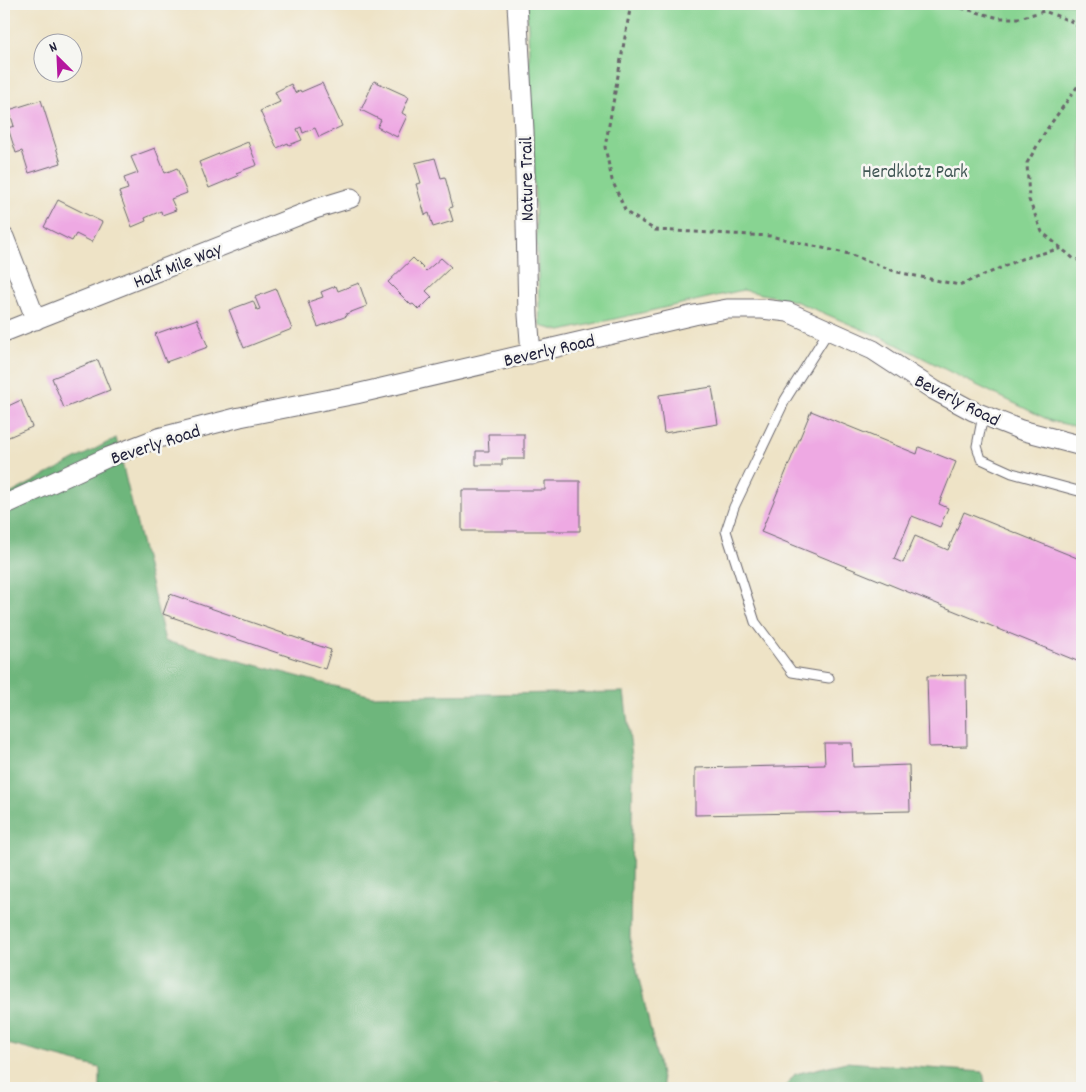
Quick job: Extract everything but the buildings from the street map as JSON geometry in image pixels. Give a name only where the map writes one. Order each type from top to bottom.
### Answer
[{"type":"street","name":"Nature Trail","points":[[517,4],[524,131],[528,315],[531,354]]},
{"type":"street","name":"Half Mile Way","points":[[4,332],[315,209],[351,198]]},
{"type":"street","points":[[4,237],[36,320]]},
{"type":"street","name":"Beverly Road","points":[[4,505],[106,458],[158,438],[240,417],[356,394],[694,315],[727,309],[762,309],[788,312],[873,350],[934,390],[983,415],[1021,430],[1082,446]]},
{"type":"lane","points":[[829,330],[784,400],[734,507],[726,531],[755,622],[792,672],[829,678]]},
{"type":"lane","points":[[983,415],[977,446],[981,459],[1012,473],[1082,492]]},
{"type":"path","points":[[631,4],[605,147],[612,180],[626,212],[655,230],[770,236],[849,254],[897,272],[959,285],[989,274],[1021,258],[1062,248]]},
{"type":"path","points":[[946,4],[999,18],[1019,18],[1044,11],[1073,22],[1082,31]]},
{"type":"path","points":[[1082,80],[1081,87],[1047,129],[1027,163],[1028,200],[1042,232],[1074,259],[1082,261]]},
{"type":"path","points":[[1082,159],[1082,170]]},
{"type":"green space","name":"Herdklotz Park","points":[[527,4],[1082,4],[1082,428],[1051,421],[892,342],[795,301],[743,290],[561,331],[540,326]]},
{"type":"green space","points":[[116,438],[165,641],[372,696],[624,692],[633,764],[630,940],[664,1088],[100,1088],[100,1068],[4,1043],[4,497]]},
{"type":"green space","points":[[846,1062],[983,1072],[986,1088],[784,1088],[795,1074]]}]
